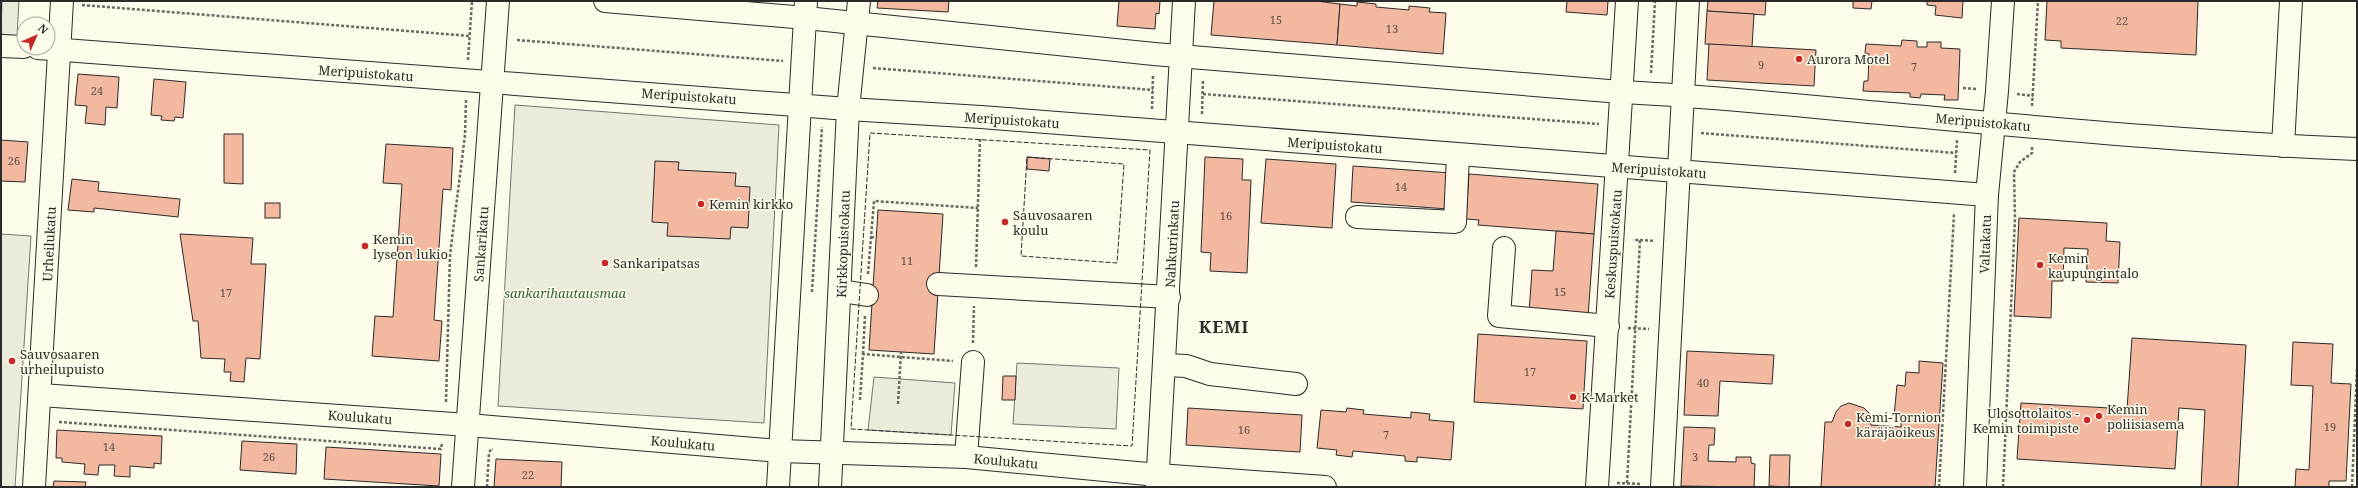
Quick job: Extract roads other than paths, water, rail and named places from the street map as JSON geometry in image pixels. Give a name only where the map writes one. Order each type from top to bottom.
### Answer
[{"type":"street","name":"Sankarikatu","points":[[463,487],[498,1]]},
{"type":"street","name":"Meripuistokatu","points":[[605,1],[806,10],[857,24],[1180,55],[1621,92],[1683,95],[1994,124],[2284,146],[2357,149]]},
{"type":"street","name":"Kirkkopuistokatu","points":[[830,487],[841,291],[848,110],[859,1]]},
{"type":"street","name":"Nahkurinkatu","points":[[1158,481],[1184,1]]},
{"type":"street","name":"Keskuspuistokatu","points":[[1598,484],[1627,1]]},
{"type":"street","points":[[1662,486],[1688,1]]},
{"type":"street","name":"Valtakatu","points":[[1975,487],[1987,195],[2003,1]]},
{"type":"street","points":[[2284,146],[2291,1]]},
{"type":"street","name":"Urheilukatu","points":[[56,31],[69,3]]},
{"type":"street","points":[[778,487],[806,10]]},
{"type":"street","points":[[1,46],[16,47]]},
{"type":"street","name":"Meripuistokatu","points":[[56,50],[800,105],[848,110],[981,117],[1987,195]]},
{"type":"street","name":"Urheilukatu","points":[[34,487],[40,395],[48,56]]},
{"type":"street","points":[[1357,217],[1455,222],[1458,155]]},
{"type":"street","points":[[1504,248],[1499,316],[1608,326]]},
{"type":"street","points":[[938,284],[1169,297]]},
{"type":"street","points":[[841,291],[867,295]]},
{"type":"street","points":[[966,457],[973,362]]},
{"type":"street","points":[[1165,365],[1186,366],[1210,374],[1296,384]]},
{"type":"street","name":"Koulukatu","points":[[40,395],[442,423],[780,451],[832,451],[966,457],[1158,481],[1325,487]]},
{"type":"place","name":"Aurora Motel","points":[[1799,59]]},
{"type":"place","name":"Kemin kirkko","points":[[701,204]]},
{"type":"place","name":"Sauvosaaren koulu","points":[[1005,222]]},
{"type":"place","name":"Kemin lyseon lukio","points":[[365,246]]},
{"type":"place","name":"Sankaripatsas","points":[[605,263]]},
{"type":"place","name":"Kemin kaupungintalo","points":[[2040,265]]},
{"type":"place","name":"Sauvosaaren urheilupuisto","points":[[12,361]]},
{"type":"place","name":"K-Market","points":[[1573,397]]},
{"type":"place","name":"Kemin poliisiasema","points":[[2099,416]]},
{"type":"place","name":"Ulosottolaitos - Kemin toimipiste","points":[[2087,420]]},
{"type":"place","name":"Kemi-Tornion käräjäoikeus","points":[[1848,424]]},
{"type":"district","name":"KEMI","points":[[1224,327]]},
{"type":"park label","name":"sankarihautausmaa","points":[[565,293]]}]
